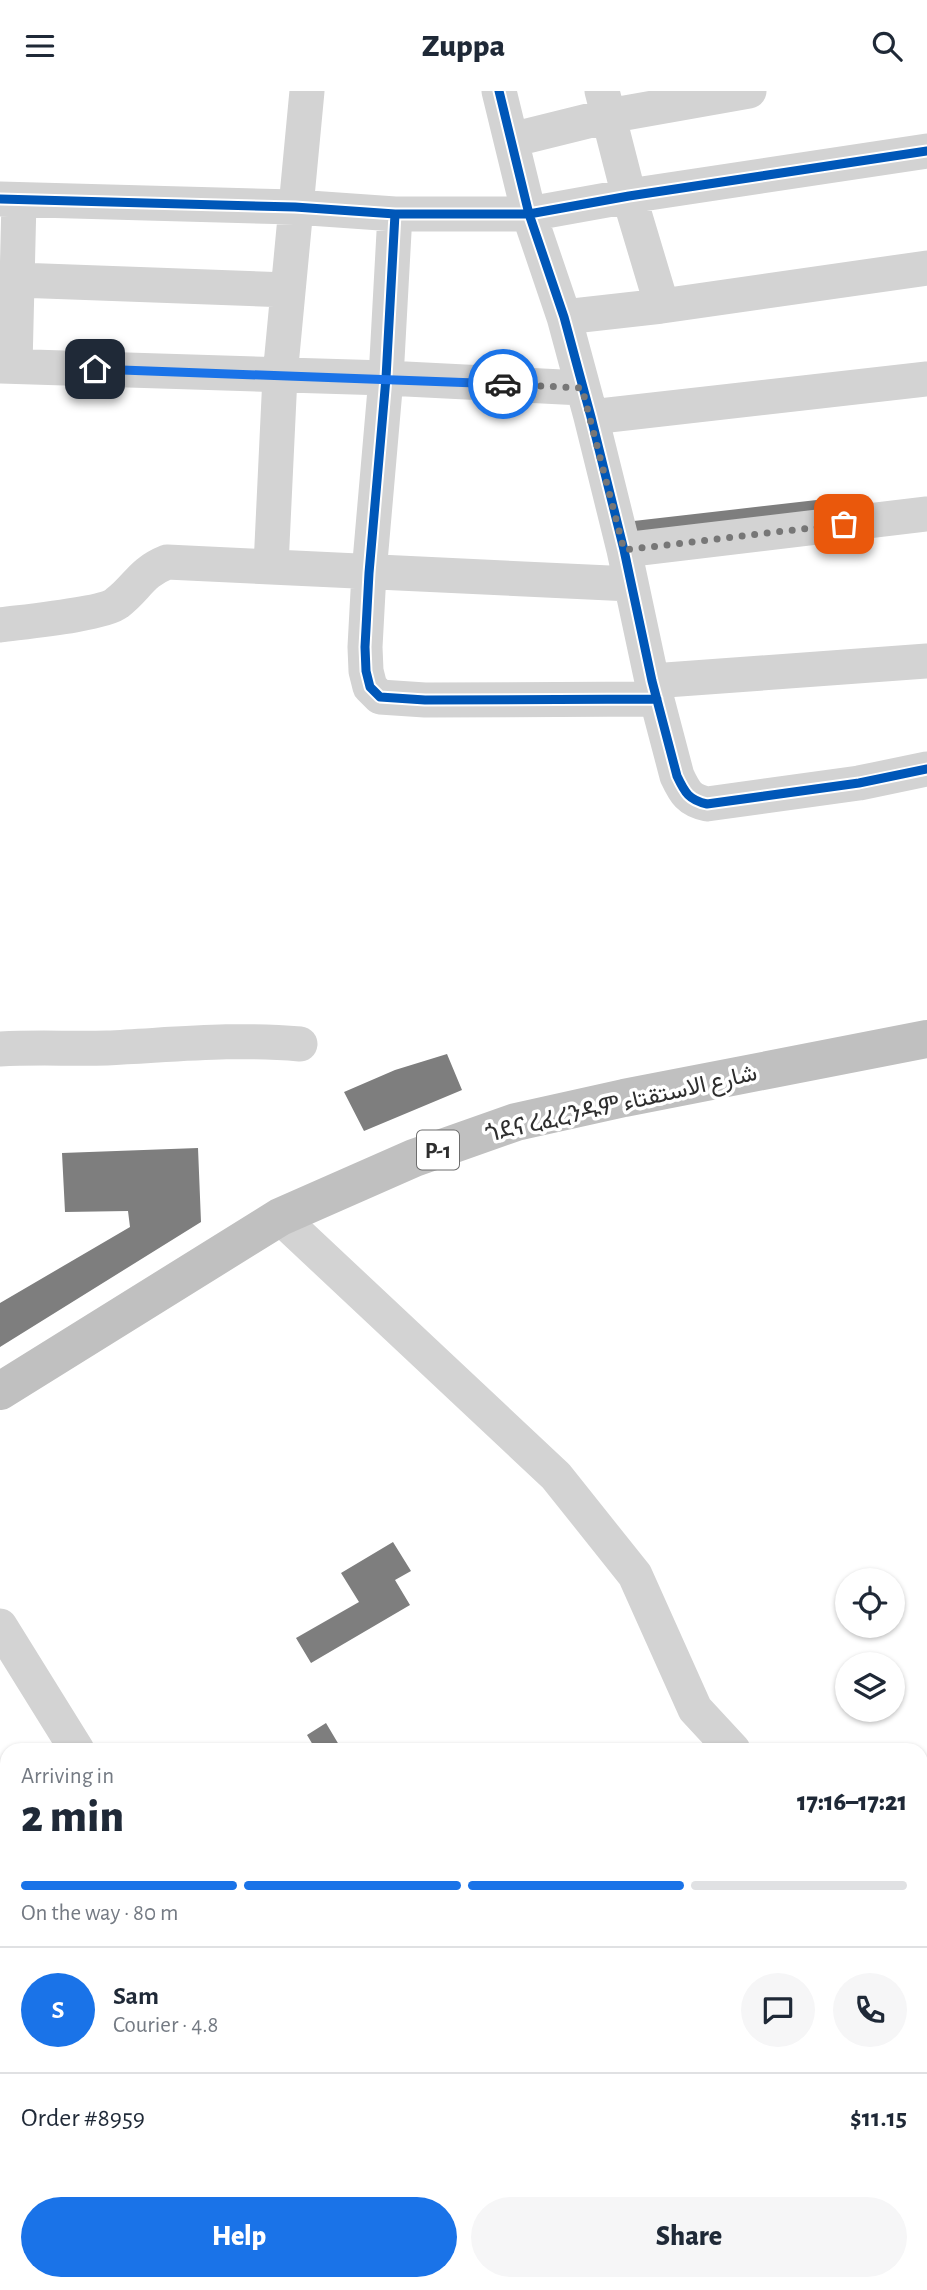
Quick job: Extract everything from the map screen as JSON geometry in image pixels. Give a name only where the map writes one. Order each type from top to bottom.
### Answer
[{"type":"highway","name":"ጎደና ረፈረንዱም شارع الاستقتاء","points":[[0,1391],[280,1217],[414,1158],[516,1122],[624,1098],[927,1039]]},
{"type":"street","points":[[271,566],[280,376],[307,91]]},
{"type":"street","points":[[499,91],[529,214],[564,317],[587,403],[624,550],[654,690],[677,776],[684,790],[694,801],[707,804],[831,787],[927,769]]},
{"type":"street","points":[[511,140],[605,104],[749,91]]},
{"type":"street","points":[[605,104],[662,306]]},
{"type":"street","points":[[927,151],[629,195],[529,214],[396,214],[295,207],[9,200],[17,280],[8,366],[386,378],[587,403],[927,379]]},
{"type":"street","points":[[396,214],[386,378],[369,573],[366,671],[370,687],[380,697],[425,700],[654,690],[927,661]]},
{"type":"street","points":[[564,317],[662,306],[927,268]]},
{"type":"street","points":[[17,280],[288,290]]},
{"type":"street","points":[[624,550],[927,514]]},
{"type":"street","points":[[0,625],[116,605],[150,569],[167,562],[631,584]]},
{"type":"street","points":[[0,1048],[106,1048],[201,1041],[300,1044]]},
{"type":"street","points":[[280,1217],[556,1476],[635,1575],[695,1709],[727,1743]]},
{"type":"street","points":[[0,1626],[73,1743]]},
{"type":"building","points":[[843,497],[846,522],[628,546],[625,522]]},
{"type":"building","points":[[447,1054],[462,1090],[364,1131],[344,1092],[395,1070]]},
{"type":"building","points":[[198,1148],[201,1222],[0,1347],[0,1303],[130,1227],[128,1211],[65,1212],[62,1153]]},
{"type":"building","points":[[393,1542],[411,1571],[395,1580],[410,1605],[311,1663],[296,1638],[359,1602],[341,1573]]},
{"type":"building","points":[[326,1723],[338,1743],[312,1743],[307,1735]]},
{"type":"cycle path","points":[[499,91],[529,214],[564,317],[591,417],[624,550],[652,681],[677,776],[688,795],[707,804],[859,783],[927,769]]},
{"type":"cycle path","points":[[0,199],[295,207],[395,214],[529,214],[629,196],[927,151]]},
{"type":"cycle path","points":[[395,214],[386,378],[365,647],[370,687],[380,697],[425,700],[657,699]]},
{"type":"way so far","points":[[503,384],[582,388],[624,550],[844,524]]},
{"type":"route","points":[[95,369],[503,384]]}]
